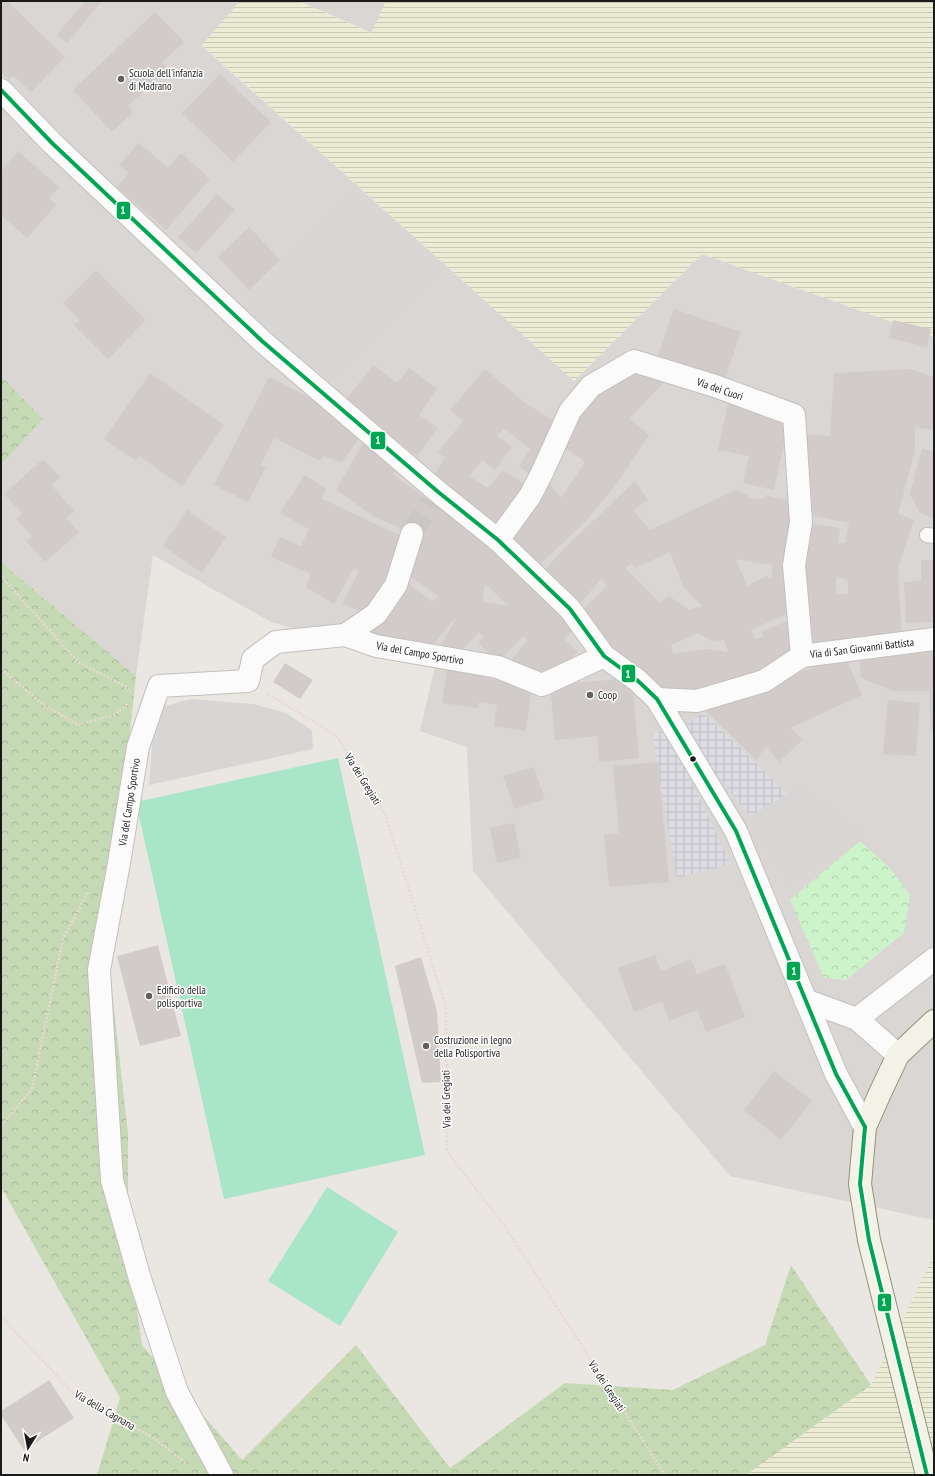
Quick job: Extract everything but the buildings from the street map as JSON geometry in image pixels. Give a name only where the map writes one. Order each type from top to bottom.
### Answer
[{"type":"main road","points":[[927,1475],[868,1240],[860,1184],[865,1127],[898,1055],[934,1021]]},
{"type":"street","points":[[1,90],[52,143],[262,341],[434,497],[498,540],[570,609],[604,656],[636,680],[657,699],[736,831],[836,1074],[865,1127]]},
{"type":"street","name":"Via dei Cuori","points":[[498,540],[530,496],[570,411],[591,386],[634,362],[715,386],[794,415],[801,522],[794,565],[802,656]]},
{"type":"street","points":[[345,635],[376,614],[396,585],[412,534]]},
{"type":"street","name":"Via del Campo Sportivo","points":[[222,1475],[177,1392],[140,1279],[112,1180],[99,970],[119,863],[138,747],[159,686],[248,682],[253,659],[276,642],[345,635],[376,646],[498,667],[542,685],[604,656]]},
{"type":"street","name":"Via di San Giovanni Battista","points":[[657,699],[697,701],[704,699],[764,681],[802,656],[934,639]]},
{"type":"street","points":[[857,1019],[934,959]]},
{"type":"street","points":[[805,1000],[857,1019],[898,1055]]},
{"type":"path","points":[[1,576],[78,662],[125,686],[149,717]]},
{"type":"path","points":[[1,669],[44,704],[78,725],[114,716],[134,697]]},
{"type":"path","name":"Via dei Gregiati","points":[[248,682],[337,736],[385,814],[446,1007],[447,1151],[506,1228],[665,1475]]},
{"type":"path","points":[[1,1126],[32,1088],[62,939],[86,894],[92,888]]},
{"type":"path","name":"Via della Cagnana","points":[[1,1316],[72,1392],[155,1439],[190,1466]]},
{"type":"shaded area","points":[[1,1],[240,1],[202,46],[574,381],[702,254],[934,337],[934,1220],[730,1176],[473,871],[467,747],[420,731],[435,666],[271,622],[153,555],[136,676],[1,562],[1,465],[43,419],[1,376]]},
{"type":"shaded area","points":[[299,1],[386,1],[372,33]]},
{"type":"shaded area","points":[[351,191],[443,267],[325,386],[242,313]]},
{"type":"shaded area","points":[[191,699],[253,704],[286,713],[312,730],[313,749],[149,785],[155,709]]},
{"type":"shaded area","points":[[704,713],[787,794],[750,816],[678,728]]},
{"type":"shaded area","points":[[666,730],[731,864],[677,878],[652,734]]},
{"type":"shaded area","points":[[798,787],[861,832],[789,884],[750,816]]},
{"type":"green space","points":[[240,1],[299,1],[371,33],[386,1],[934,1],[934,337],[702,254],[574,381],[202,45]]},
{"type":"green space","points":[[1,376],[43,419],[1,465]]},
{"type":"green space","points":[[1,562],[136,676],[107,948],[128,1133],[128,1245],[142,1345],[242,1460],[356,1345],[450,1468],[565,1383],[673,1390],[765,1345],[791,1265],[871,1385],[746,1475],[97,1475],[120,1398],[1,1187]]},
{"type":"green space","points":[[338,758],[425,1155],[224,1199],[136,802]]},
{"type":"green space","points":[[860,841],[890,868],[910,895],[904,933],[846,980],[824,978],[790,900]]},
{"type":"green space","points":[[327,1187],[398,1232],[340,1326],[268,1281]]},
{"type":"green space","points":[[934,1255],[934,1475],[746,1475],[871,1385]]},
{"type":"tunnel","points":[[412,534],[431,502]]},
{"type":"transit line","name":"1","points":[[1,90],[52,143],[262,341],[437,491],[498,540],[570,609],[604,656],[637,680],[657,699],[736,831],[836,1074],[865,1127]]},
{"type":"transit line","name":"1","points":[[865,1127],[860,1184],[869,1240],[927,1475]]},
{"type":"place","name":"Scuola dell'infanzia di Madrano","points":[[121,79]]},
{"type":"place","name":"Coop","points":[[590,695]]},
{"type":"place","name":"Edificio della polisportiva","points":[[149,996]]},
{"type":"place","name":"Costruzione in legno della Polisportiva","points":[[426,1046]]}]
